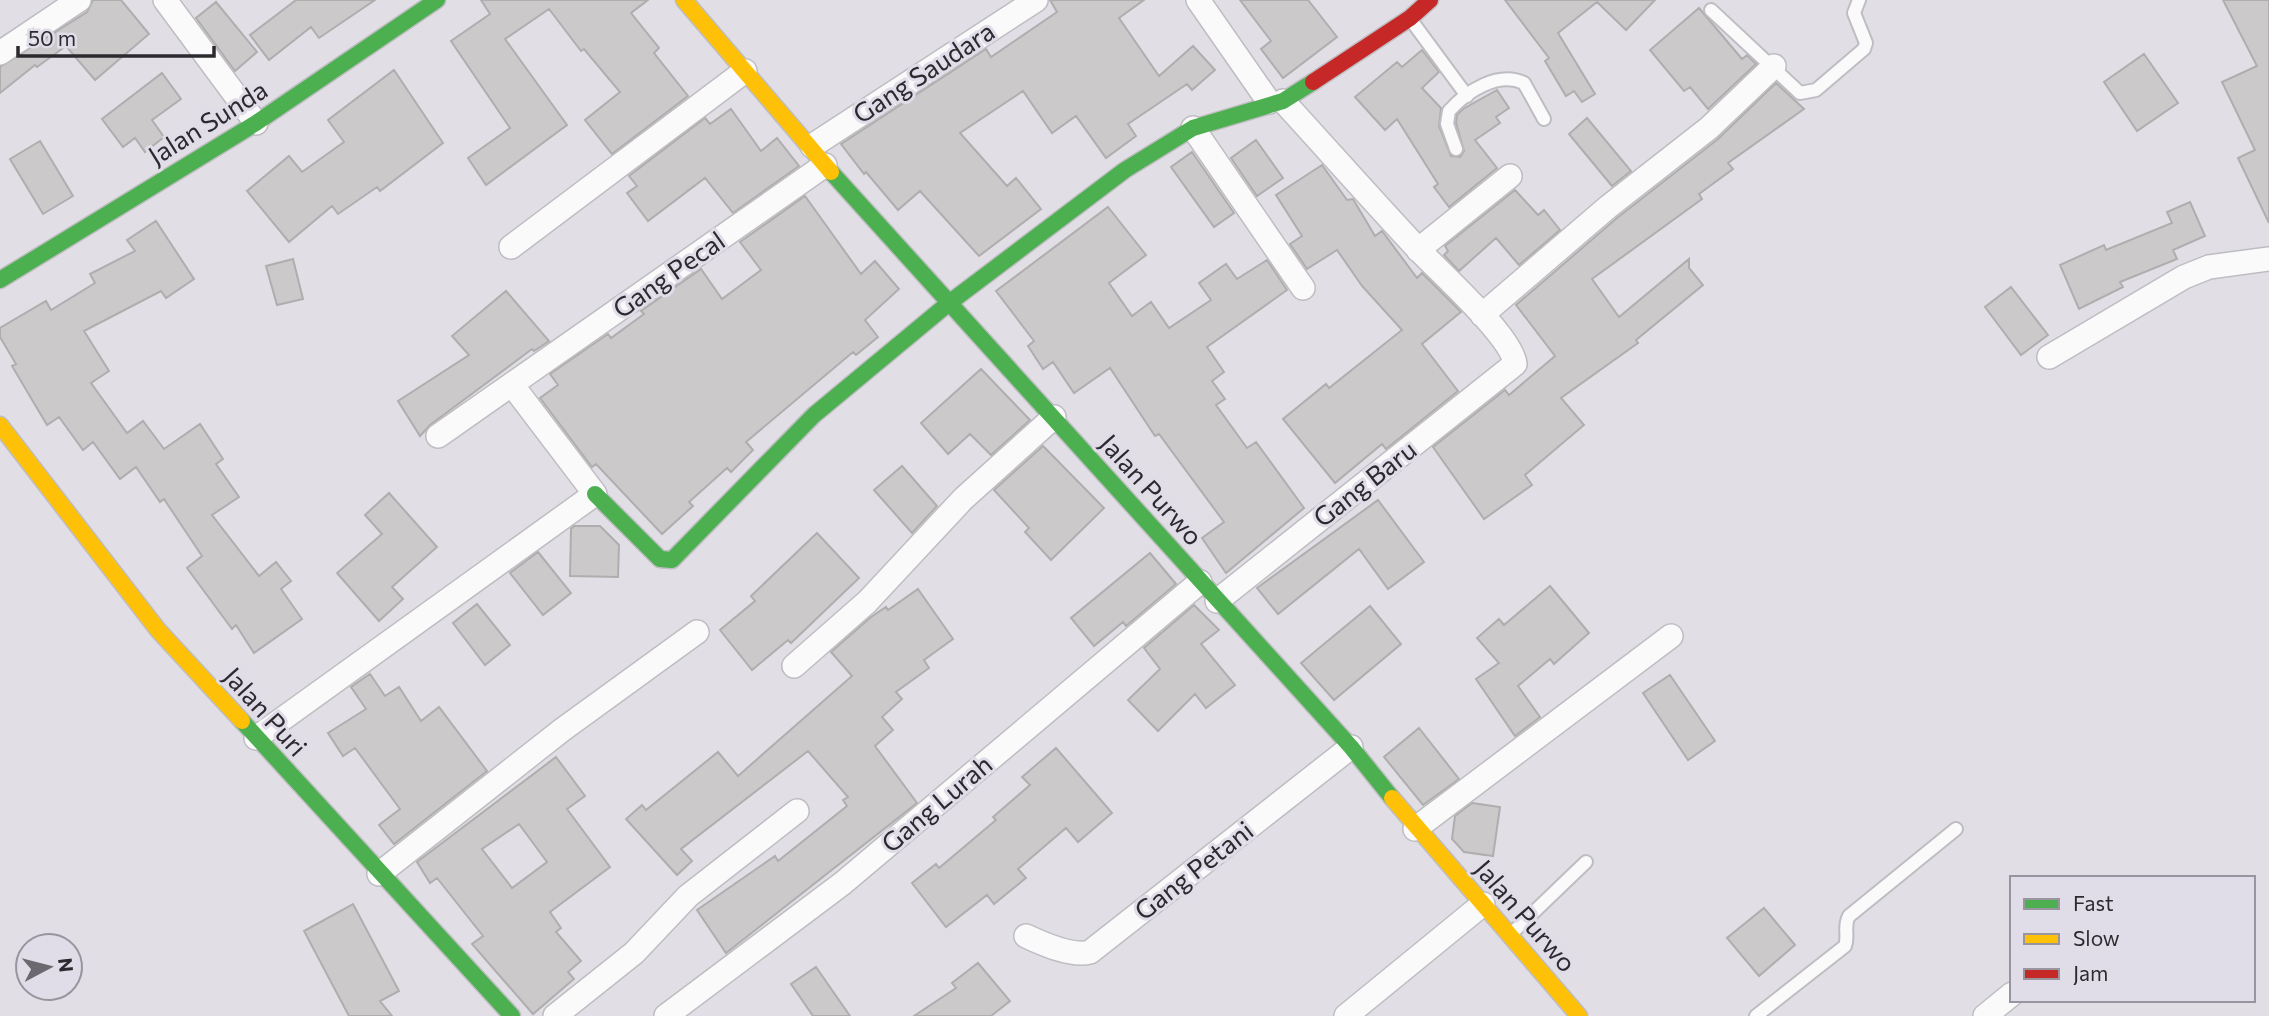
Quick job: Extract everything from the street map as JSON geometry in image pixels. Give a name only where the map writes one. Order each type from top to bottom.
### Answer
[{"type":"street","points":[[0,53],[79,0]]},
{"type":"street","points":[[164,0],[256,123]]},
{"type":"street","name":"Jalan Sunda","points":[[0,280],[256,123],[436,0]]},
{"type":"street","name":"Jalan Purwo","points":[[684,0],[949,303],[1351,747],[1415,829],[1511,934],[1579,1016]]},
{"type":"street","name":"Gang Saudara","points":[[818,155],[1036,0]]},
{"type":"street","points":[[1198,0],[1276,101],[1482,315],[1608,206],[1709,128],[1774,66]]},
{"type":"street","points":[[513,386],[595,494],[660,559],[672,560],[790,436],[949,303],[1125,170],[1193,128],[1276,101],[1410,18],[1430,0]]},
{"type":"street","points":[[511,247],[746,71]]},
{"type":"street","points":[[1193,128],[1303,288]]},
{"type":"street","name":"Gang Pecal","points":[[439,436],[513,386],[818,155]]},
{"type":"street","points":[[1418,250],[1510,176]]},
{"type":"street","points":[[2049,357],[2130,306],[2184,277],[2209,267],[2269,259]]},
{"type":"street","name":"Gang Baru","points":[[1216,601],[1514,368],[1512,353],[1482,315]]},
{"type":"street","points":[[794,666],[867,602],[963,499],[1054,417]]},
{"type":"street","name":"Jalan Puri","points":[[0,425],[174,648],[512,1016]]},
{"type":"street","points":[[256,738],[595,494]]},
{"type":"street","name":"Gang Lurah","points":[[666,1016],[843,883],[1200,582]]},
{"type":"street","points":[[379,874],[562,730],[696,632]]},
{"type":"street","points":[[1415,829],[1671,636]]},
{"type":"street","name":"Gang Petani","points":[[1026,936],[1052,949],[1069,949],[1083,954],[1090,951],[1351,747]]},
{"type":"street","points":[[555,1016],[628,958],[688,896],[797,811]]},
{"type":"street","points":[[1346,1016],[1483,904]]},
{"type":"street","points":[[1985,1016],[2010,996]]},
{"type":"lane","points":[[1711,10],[1800,93],[1816,90],[1866,46],[1854,13],[1859,0]]},
{"type":"lane","points":[[1410,18],[1467,96]]},
{"type":"lane","points":[[1456,149],[1447,117],[1454,105],[1492,81],[1514,78],[1524,83],[1544,119]]},
{"type":"lane","points":[[1756,1016],[1845,946],[1848,939],[1845,923],[1849,916],[1956,830]]},
{"type":"lane","points":[[1511,934],[1586,862]]},
{"type":"building","points":[[93,0],[121,0],[149,34],[95,80],[66,46],[37,67],[35,65],[0,93],[0,67],[87,12]]},
{"type":"building","points":[[296,0],[375,0],[319,38],[311,27],[269,60],[250,35]]},
{"type":"building","points":[[481,0],[648,0],[631,13],[659,48],[654,53],[688,96],[612,154],[585,120],[620,92],[584,49],[581,51],[549,9],[505,39],[567,125],[486,185],[468,158],[510,128],[451,41],[490,14]]},
{"type":"building","points":[[1050,0],[1144,0],[1119,18],[1159,76],[1193,46],[1215,70],[1192,90],[1187,84],[1128,124],[1136,136],[1106,158],[1076,116],[1052,133],[1023,91],[960,133],[1007,186],[1016,178],[1041,209],[979,256],[920,191],[898,210],[866,172],[864,174],[841,144],[986,49],[991,57],[1057,12]]},
{"type":"building","points":[[1240,0],[1308,0],[1337,37],[1283,78],[1261,49],[1271,41]]},
{"type":"building","points":[[1505,0],[1655,0],[1626,30],[1597,2],[1558,33],[1595,94],[1582,102],[1574,91],[1566,96],[1545,61],[1549,58]]},
{"type":"building","points":[[2223,0],[2269,0],[2269,223],[2238,158],[2255,150],[2222,82],[2257,66]]},
{"type":"building","points":[[216,2],[257,52],[235,71],[196,18]]},
{"type":"building","points":[[1699,8],[1742,59],[1747,55],[1756,64],[1708,109],[1690,87],[1684,91],[1650,50]]},
{"type":"building","points":[[1422,50],[1439,72],[1422,88],[1441,108],[1439,126],[1451,156],[1460,157],[1464,151],[1456,123],[1457,115],[1463,109],[1497,90],[1509,108],[1496,117],[1500,123],[1475,140],[1497,168],[1449,207],[1434,187],[1438,184],[1397,119],[1385,130],[1355,97],[1397,62],[1402,67]]},
{"type":"building","points":[[2144,54],[2178,103],[2137,131],[2104,82]]},
{"type":"building","points":[[394,70],[443,143],[380,191],[377,187],[338,214],[332,206],[289,242],[247,191],[289,156],[302,172],[344,142],[328,120]]},
{"type":"building","points":[[162,73],[181,99],[152,120],[164,137],[145,152],[135,138],[123,147],[102,119]]},
{"type":"building","points":[[1776,83],[1804,109],[1728,163],[1733,169],[1699,194],[1702,199],[1592,279],[1619,317],[1689,259],[1689,268],[1703,285],[1636,340],[1638,343],[1561,398],[1584,425],[1525,475],[1532,485],[1484,519],[1433,447],[1505,390],[1509,395],[1555,356],[1516,305],[1617,218],[1718,139]]},
{"type":"building","points":[[731,109],[761,151],[777,138],[799,166],[733,213],[705,178],[648,221],[627,193],[637,186],[629,176],[705,118],[710,124]]},
{"type":"building","points":[[1587,118],[1631,171],[1612,186],[1569,134]]},
{"type":"building","points":[[1256,140],[1283,178],[1257,196],[1231,158]]},
{"type":"building","points":[[40,141],[73,196],[43,214],[10,159]]},
{"type":"building","points":[[1192,152],[1234,213],[1214,227],[1171,167]]},
{"type":"building","points":[[1322,165],[1347,200],[1353,199],[1375,236],[1382,231],[1417,278],[1422,273],[1461,312],[1422,344],[1458,391],[1386,449],[1382,444],[1335,483],[1283,419],[1326,384],[1329,388],[1402,330],[1362,286],[1337,250],[1307,269],[1290,244],[1302,236],[1276,195]]},
{"type":"building","points":[[1515,190],[1538,215],[1544,210],[1560,230],[1519,265],[1496,238],[1459,271],[1444,255],[1448,251],[1445,246]]},
{"type":"building","points":[[805,196],[861,274],[875,261],[899,289],[865,320],[878,337],[856,355],[853,352],[746,442],[753,450],[731,472],[727,468],[689,502],[693,506],[662,534],[596,464],[592,467],[540,398],[558,385],[550,374],[608,334],[611,338],[644,314],[641,311],[701,269],[722,299],[761,270],[740,242]]},
{"type":"building","points":[[2190,202],[2205,236],[2173,250],[2177,259],[2120,282],[2123,287],[2079,309],[2060,265],[2104,245],[2106,250],[2172,223],[2167,212]]},
{"type":"building","points":[[1108,207],[1146,255],[1109,283],[1132,316],[1151,302],[1169,328],[1211,300],[1199,283],[1226,264],[1237,279],[1267,260],[1287,290],[1207,347],[1224,372],[1212,381],[1225,399],[1216,405],[1247,448],[1256,442],[1304,508],[1226,573],[1202,538],[1224,522],[1159,434],[1155,436],[1110,368],[1074,393],[1053,362],[1043,369],[1028,346],[1034,341],[996,291]]},
{"type":"building","points":[[156,221],[194,279],[166,298],[161,291],[84,331],[109,371],[91,383],[127,433],[143,421],[164,449],[200,424],[223,459],[216,464],[239,497],[212,515],[259,576],[276,562],[291,581],[281,589],[302,619],[254,653],[236,625],[232,629],[187,568],[202,556],[164,499],[160,502],[136,467],[120,479],[93,442],[83,450],[59,417],[47,425],[12,366],[16,364],[0,337],[0,328],[46,301],[51,310],[95,283],[90,274],[135,251],[127,240]]},
{"type":"building","points":[[293,259],[303,299],[277,305],[266,266]]},
{"type":"building","points":[[2011,287],[2048,335],[2021,355],[1985,307]]},
{"type":"building","points":[[506,291],[549,341],[534,351],[532,349],[430,425],[420,436],[398,401],[469,355],[452,336]]},
{"type":"building","points":[[981,369],[1030,420],[991,455],[970,434],[948,454],[921,423]]},
{"type":"building","points":[[1043,446],[1104,508],[1051,560],[1025,532],[1029,528],[994,490]]},
{"type":"building","points":[[902,466],[937,506],[912,533],[874,490]]},
{"type":"building","points":[[389,493],[437,547],[392,587],[403,599],[379,621],[337,573],[382,534],[365,515]]},
{"type":"building","points":[[1378,500],[1424,562],[1388,589],[1359,549],[1278,614],[1257,588]]},
{"type":"building","points":[[574,526],[600,526],[619,545],[618,577],[570,576],[571,529]]},
{"type":"building","points":[[817,533],[859,578],[791,643],[788,640],[752,670],[720,630],[755,601],[751,596]]},
{"type":"building","points":[[538,552],[571,593],[543,615],[510,573]]},
{"type":"building","points":[[1150,553],[1176,584],[1126,626],[1123,622],[1094,646],[1071,618]]},
{"type":"building","points":[[1550,586],[1589,633],[1554,664],[1550,659],[1518,686],[1540,717],[1515,736],[1476,679],[1499,663],[1477,638],[1499,619],[1504,625]]},
{"type":"building","points":[[918,589],[953,639],[924,660],[929,668],[896,692],[902,699],[882,717],[893,730],[875,746],[917,803],[726,953],[697,910],[775,856],[778,861],[847,806],[843,800],[848,797],[808,751],[681,849],[692,861],[677,875],[626,819],[642,805],[646,810],[718,752],[738,776],[852,676],[831,652],[871,617],[886,607],[888,610]]},
{"type":"building","points":[[477,604],[510,645],[485,665],[453,623]]},
{"type":"building","points":[[1194,605],[1219,630],[1201,644],[1235,685],[1206,708],[1195,694],[1158,731],[1128,700],[1160,669],[1144,648]]},
{"type":"building","points":[[1370,606],[1401,644],[1334,700],[1301,663]]},
{"type":"building","points":[[370,674],[385,696],[399,687],[421,721],[439,707],[487,771],[394,844],[379,825],[400,809],[355,748],[343,756],[328,733],[366,709],[351,687]]},
{"type":"building","points":[[1670,675],[1715,741],[1688,760],[1643,693]]},
{"type":"building","points":[[1419,728],[1459,779],[1423,805],[1384,757]]},
{"type":"building","points":[[1056,748],[1112,813],[1078,842],[1066,828],[1018,869],[1026,878],[994,904],[987,895],[946,927],[912,883],[936,864],[939,868],[996,820],[993,817],[1030,785],[1022,777]]},
{"type":"building","points":[[556,757],[585,796],[567,809],[610,867],[550,912],[561,928],[556,932],[581,961],[568,972],[574,979],[533,1014],[472,944],[483,936],[437,878],[430,883],[417,862]],"holes":[[[519,824],[547,862],[512,888],[482,849]]]},
{"type":"building","points":[[1472,803],[1500,807],[1493,856],[1464,852],[1452,839],[1455,816]]},
{"type":"building","points":[[353,904],[399,991],[380,1001],[392,1016],[349,1016],[304,931]]},
{"type":"building","points":[[1764,908],[1795,945],[1759,976],[1727,938]]},
{"type":"building","points":[[978,963],[1010,1001],[991,1016],[914,1016],[956,988],[952,983]]},
{"type":"building","points":[[816,967],[850,1016],[813,1016],[791,984]]},
{"type":"traffic: fast","points":[[0,280],[256,123],[437,0]]},
{"type":"traffic: fast","points":[[595,494],[660,559],[672,560],[814,415],[949,303],[1125,170],[1193,128],[1283,101],[1313,82]]},
{"type":"traffic: fast","points":[[831,172],[1351,747],[1392,798]]},
{"type":"traffic: fast","points":[[242,721],[512,1016]]},
{"type":"traffic: slow","points":[[684,0],[831,172]]},
{"type":"traffic: slow","points":[[0,425],[158,630],[242,721]]},
{"type":"traffic: slow","points":[[1392,798],[1579,1016]]},
{"type":"traffic: jam","points":[[1313,82],[1410,18],[1430,0]]}]
